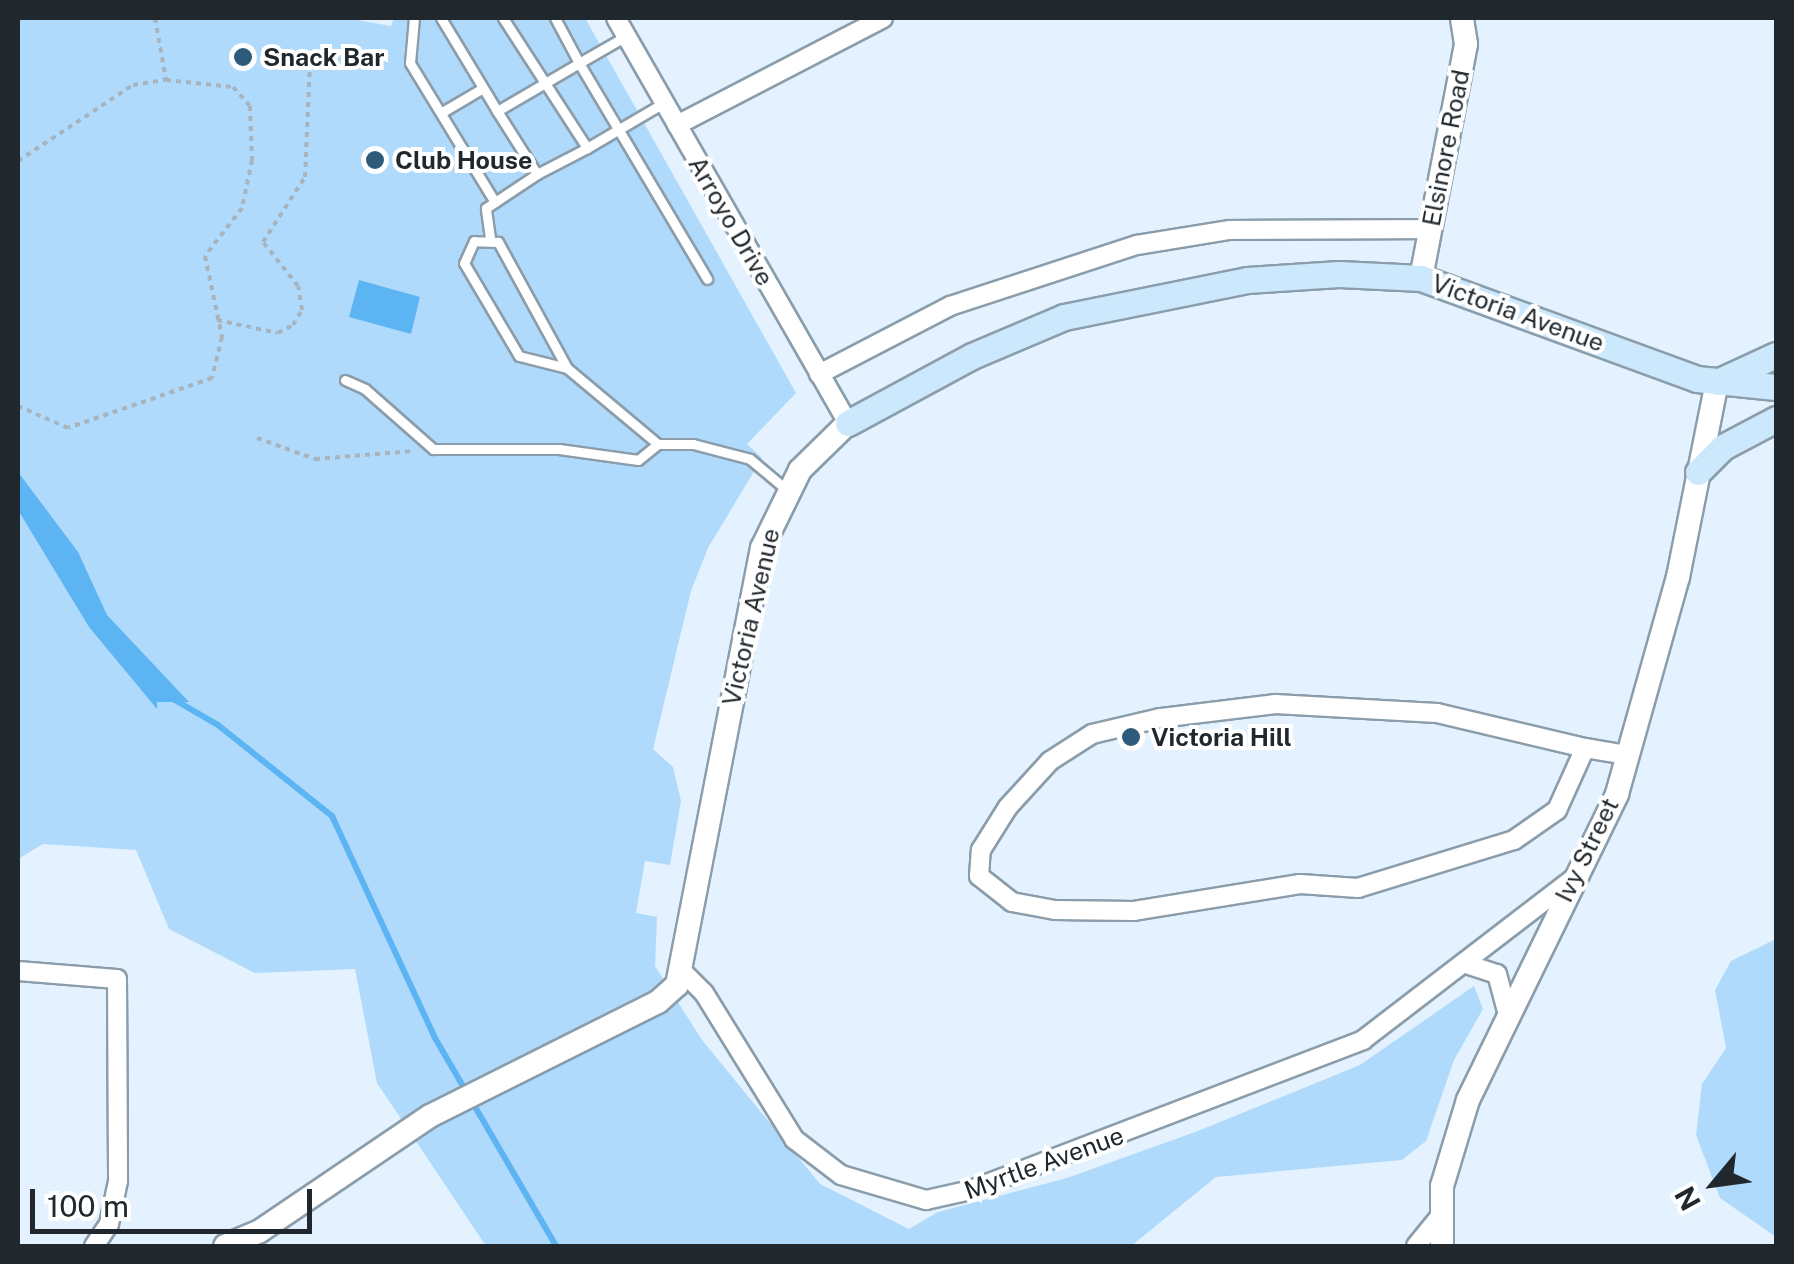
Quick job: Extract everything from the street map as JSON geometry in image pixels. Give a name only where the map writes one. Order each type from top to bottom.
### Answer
[{"type":"main road","name":"Victoria Avenue","points":[[848,423],[1012,337],[1116,303],[1248,280],[1421,278],[1717,382],[1776,387]]},
{"type":"main road","points":[[1717,382],[1776,355]]},
{"type":"main road","points":[[1698,472],[1724,448],[1776,419]]},
{"type":"street","name":"Arroyo Drive","points":[[616,18],[848,423]]},
{"type":"street","points":[[677,126],[883,18]]},
{"type":"street","name":"Elsinore Road","points":[[1421,278],[1466,44],[1462,18]]},
{"type":"street","points":[[819,374],[950,306],[1137,245],[1230,230],[1431,230]]},
{"type":"street","name":"Ivy Street","points":[[1442,1246],[1438,1219],[1452,1146],[1507,1011],[1573,880],[1601,834],[1678,577],[1717,382]]},
{"type":"street","name":"Victoria Avenue","points":[[684,974],[757,566],[787,490],[848,423]]},
{"type":"street","points":[[1585,748],[1557,810],[1514,840],[1358,888],[1300,884],[1134,911],[1056,910],[1012,902],[979,876],[980,850],[1050,761],[1092,734],[1160,718],[1275,704],[1438,714],[1626,755]]},
{"type":"street","name":"Myrtle Avenue","points":[[684,974],[704,994],[794,1139],[841,1175],[926,1200],[971,1190],[1327,1058],[1364,1040],[1469,965],[1573,880]]},
{"type":"street","points":[[1469,965],[1497,974],[1507,1011]]},
{"type":"street","points":[[18,970],[116,980],[118,1180],[111,1218],[94,1246]]},
{"type":"street","points":[[225,1246],[260,1231],[430,1116],[658,1002],[684,974]]},
{"type":"street","points":[[1416,1246],[1438,1219]]},
{"type":"lane","points":[[414,18],[410,63],[433,107],[444,111],[495,202]]},
{"type":"lane","points":[[442,18],[537,174]]},
{"type":"lane","points":[[503,18],[587,148]]},
{"type":"lane","points":[[555,18],[707,279]]},
{"type":"lane","points":[[497,110],[626,36]]},
{"type":"lane","points":[[444,111],[483,88]]},
{"type":"lane","points":[[658,444],[567,368],[490,238],[486,208],[537,174],[665,102]]},
{"type":"lane","points":[[490,238],[474,241],[464,264],[512,348],[531,361],[567,368]]},
{"type":"lane","points":[[346,380],[365,389],[434,449],[559,449],[638,460],[658,444],[693,444],[750,459],[787,490]]},
{"type":"path","points":[[155,18],[166,80]]},
{"type":"path","points":[[217,320],[278,332],[293,325],[302,310],[298,286],[264,242],[305,176],[310,62]]},
{"type":"path","points":[[18,161],[133,85],[166,80],[233,87],[250,106],[252,160],[242,208],[206,256],[222,337],[212,378],[68,428],[18,406]]},
{"type":"path","points":[[257,438],[315,459],[434,449]]},
{"type":"shaded area","points":[[18,18],[346,18],[391,26],[394,18],[585,18],[796,393],[747,444],[762,458],[708,548],[691,591],[653,749],[673,767],[681,801],[670,865],[645,861],[636,913],[657,917],[655,966],[702,1040],[820,1184],[909,1229],[938,1212],[1067,1178],[1198,1131],[1360,1065],[1474,986],[1483,1009],[1454,1060],[1426,1141],[1402,1160],[1216,1177],[1131,1246],[486,1246],[377,1083],[355,969],[255,973],[169,929],[136,850],[43,844],[18,859]]},
{"type":"shaded area","points":[[1776,939],[1776,1237],[1720,1198],[1696,1135],[1702,1084],[1726,1048],[1715,990],[1731,961]]},
{"type":"water","points":[[359,280],[420,297],[411,334],[349,317]]},
{"type":"water","points":[[18,472],[78,552],[107,615],[189,702],[157,702],[157,709],[89,627],[18,510]]},
{"type":"waterway","points":[[168,696],[218,725],[332,816],[435,1038],[556,1246]]},
{"type":"place","name":"Snack Bar","points":[[243,57]]},
{"type":"place","name":"Club House","points":[[375,160]]},
{"type":"place","name":"Victoria Hill","points":[[1131,737]]}]
